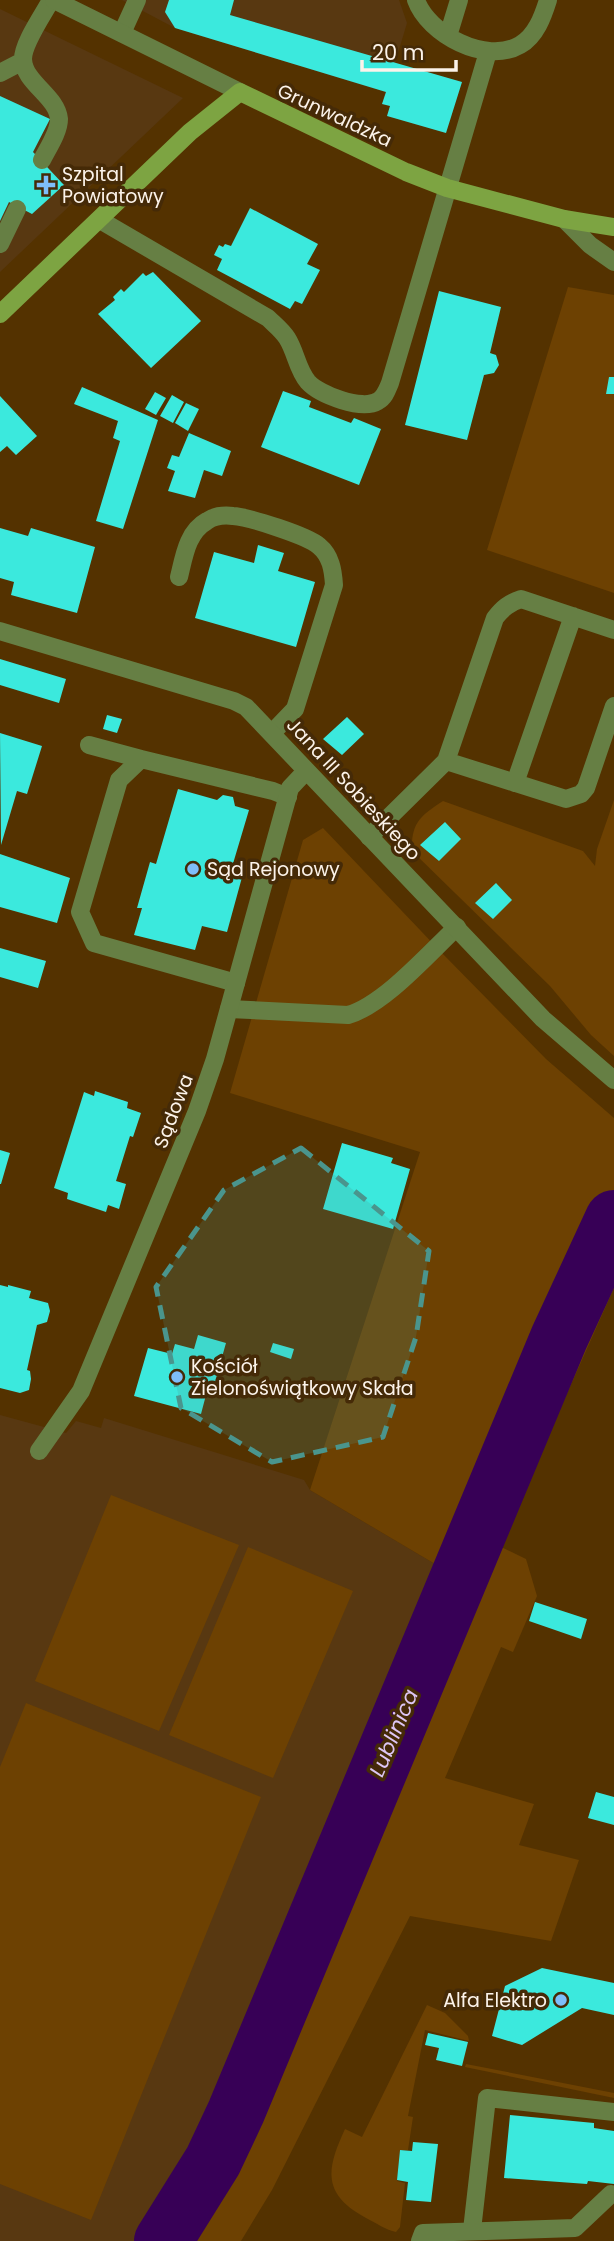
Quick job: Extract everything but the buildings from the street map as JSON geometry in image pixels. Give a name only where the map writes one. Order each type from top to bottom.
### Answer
[{"type":"street","name":"Grunwaldzka","points":[[52,0],[406,172],[447,188],[564,219],[614,227]]},
{"type":"street","points":[[42,160],[59,120],[56,110],[26,71],[23,61],[24,50],[52,0]]},
{"type":"street","points":[[122,33],[136,0]]},
{"type":"street","points":[[416,0],[419,10],[448,36],[488,51],[506,51],[522,45],[534,32],[548,0]]},
{"type":"street","points":[[448,36],[459,0]]},
{"type":"street","points":[[100,220],[268,318],[288,338],[301,373],[310,385],[322,393],[363,405],[376,403],[384,396],[390,383],[488,51]]},
{"type":"street","points":[[0,73],[23,61]]},
{"type":"street","points":[[0,314],[190,132],[240,92]]},
{"type":"street","points":[[0,244],[17,209]]},
{"type":"street","points":[[564,219],[590,245],[614,262]]},
{"type":"street","points":[[179,577],[195,531],[207,521],[221,516],[235,516],[307,538],[318,545],[327,556],[333,569],[334,585],[295,709],[272,733]]},
{"type":"street","points":[[369,837],[446,761],[495,618],[502,609],[521,600],[614,630]]},
{"type":"street","points":[[515,783],[573,616]]},
{"type":"street","name":"Jana III Sobieskiego","points":[[0,631],[234,701],[246,707],[543,1019],[614,1080]]},
{"type":"street","points":[[446,761],[566,800],[586,788],[614,706]]},
{"type":"street","points":[[89,745],[288,797]]},
{"type":"street","points":[[141,759],[119,780],[80,912],[94,943],[236,983]]},
{"type":"street","name":"Sądowa","points":[[39,1451],[85,1382],[197,1111],[229,1009],[290,788],[306,772]]},
{"type":"street","points":[[229,1009],[348,1015],[361,1011],[457,928]]},
{"type":"street","points":[[472,2230],[487,2098],[614,2112]]},
{"type":"street","points":[[420,2241],[423,2234],[575,2228],[611,2194]]},
{"type":"highlighted area","points":[[301,1148],[429,1251],[416,1337],[383,1437],[272,1462],[181,1408],[156,1287],[224,1190]]},
{"type":"shaded area","points":[[122,0],[399,0],[407,23],[395,63],[462,82],[446,133],[387,116],[390,106],[382,104],[385,92],[175,28]]},
{"type":"shaded area","name":"Szpital Powiatowy","points":[[0,9],[183,98],[0,272]]},
{"type":"shaded area","points":[[568,287],[614,295],[614,593],[487,550]]},
{"type":"shaded area","points":[[614,800],[614,1056],[591,1035],[550,986],[412,851],[412,841],[418,821],[443,801],[583,851],[595,866],[597,849]]},
{"type":"shaded area","points":[[323,828],[546,1059],[614,1118],[614,1202],[607,1212],[452,1574],[310,1490],[420,1152],[230,1093],[303,840]]},
{"type":"shaded area","points":[[614,1238],[614,1288],[499,1546],[526,1559],[537,1596],[513,1652],[501,1647],[445,1778],[534,1804],[519,1845],[579,1860],[551,1941],[410,1916],[272,2190],[241,2241],[180,2241],[227,2167],[553,1377]]},
{"type":"shaded area","points":[[0,1415],[66,1433],[76,1421],[101,1428],[104,1418],[304,1480],[310,1490],[452,1574],[205,2156],[150,2241],[0,2241]]},
{"type":"shaded area","points":[[111,1495],[239,1545],[159,1731],[35,1681]]},
{"type":"shaded area","points":[[248,1547],[353,1591],[273,1778],[169,1735]]},
{"type":"shaded area","points":[[26,1703],[261,1797],[91,2220],[0,2184],[0,1767]]},
{"type":"shaded area","points":[[427,2005],[445,2013],[468,2036],[469,2041],[425,2030],[408,2116],[413,2117],[408,2150],[400,2150],[397,2181],[405,2183],[400,2227],[396,2232],[366,2218],[341,2200],[332,2180],[332,2169],[345,2129],[362,2137]]},
{"type":"shaded area","points":[[466,2064],[614,2093],[614,2098],[465,2067]]},
{"type":"waterway","name":"Lublinica","points":[[163,2241],[213,2161],[236,2112],[559,1338],[614,1219]]},
{"type":"place","name":"Szpital Powiatowy","points":[[46,185]]},
{"type":"place","name":"Sąd Rejonowy","points":[[193,869]]},
{"type":"place","name":"Kościół Zielonoświątkowy Skała","points":[[177,1377]]},
{"type":"place","name":"Alfa Elektro","points":[[561,2000]]}]
